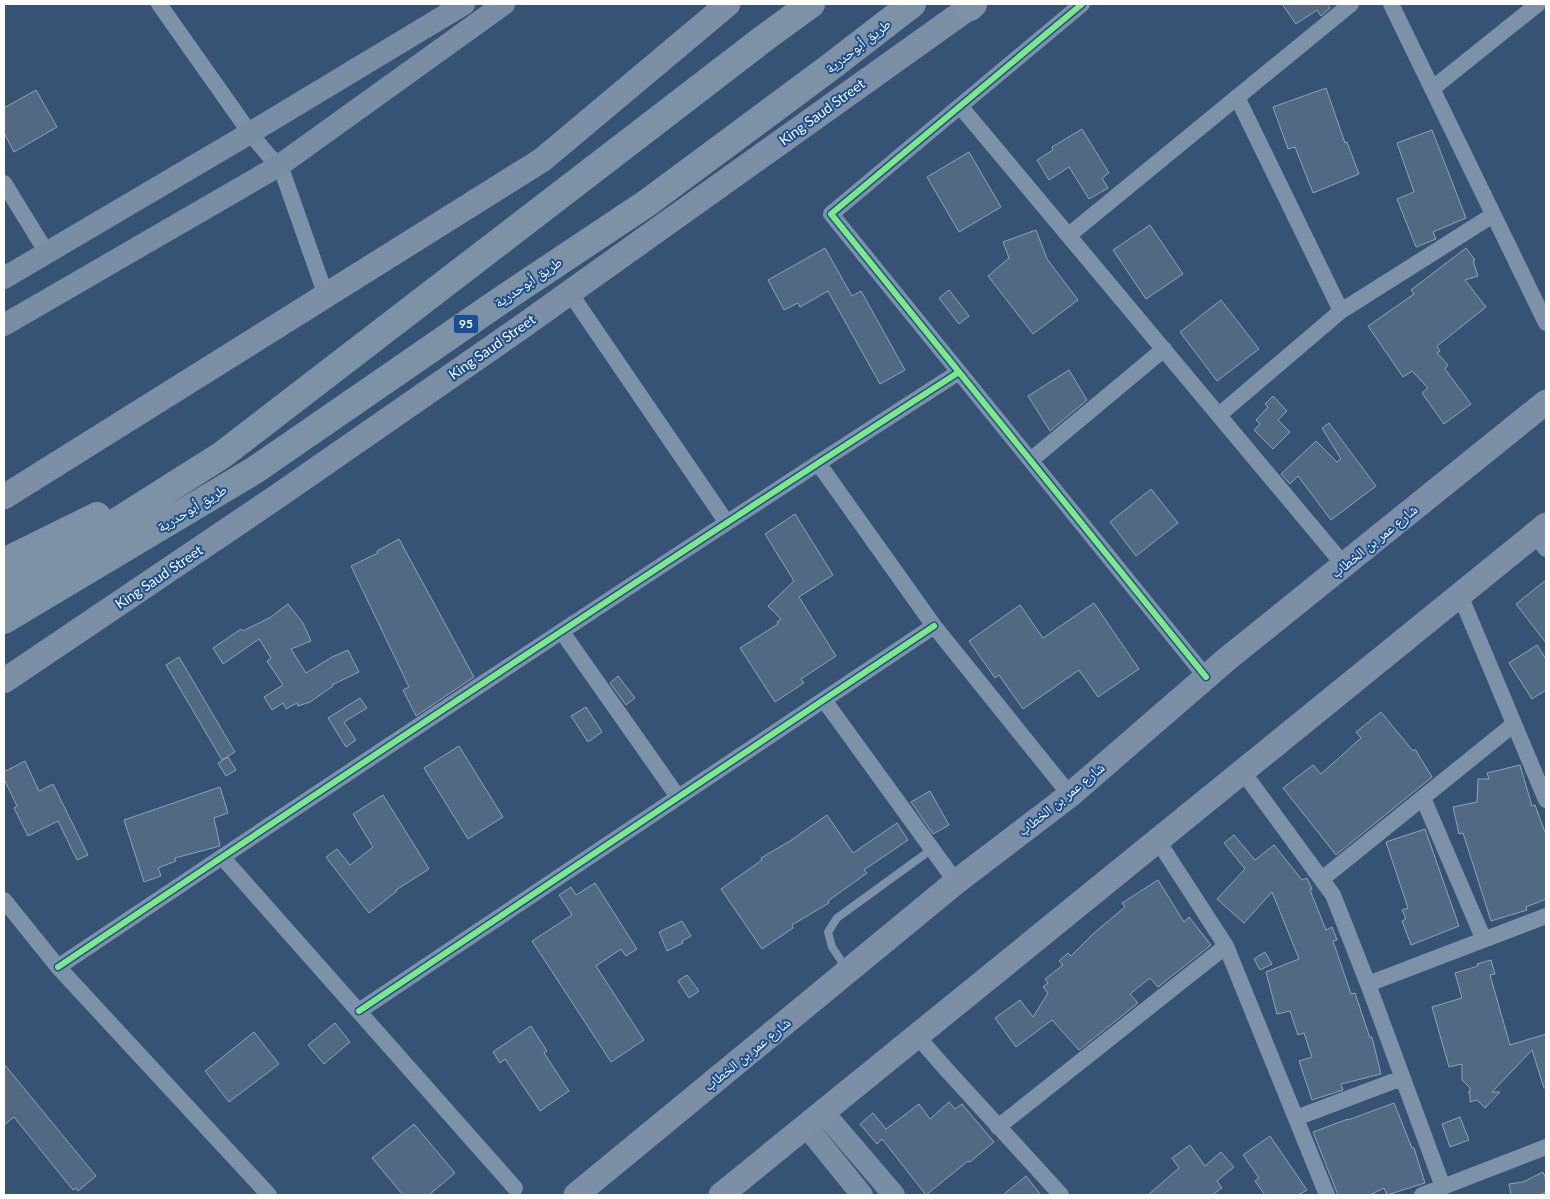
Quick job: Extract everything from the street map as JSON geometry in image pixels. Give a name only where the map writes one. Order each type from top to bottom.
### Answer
[{"type":"highway","points":[[763,39],[800,4]]},
{"type":"highway","name":"طريق أبوحدرية","points":[[4,593],[222,455],[811,4]]},
{"type":"highway","name":"طريق أبوحدرية","points":[[4,620],[255,470],[492,306],[647,202],[830,68],[912,4]]},
{"type":"highway","points":[[4,562],[222,455]]},
{"type":"main road","points":[[4,497],[542,160],[728,4]]},
{"type":"main road","name":"King Saud Street","points":[[4,681],[264,506],[570,292],[972,5]]},
{"type":"main road","name":"شارع عمر بن الخطاب","points":[[576,1195],[956,882],[1070,794],[1206,677],[1546,402]]},
{"type":"main road","points":[[721,1195],[1460,595],[1543,536]]},
{"type":"street","points":[[160,4],[250,133],[270,157],[280,165],[326,296]]},
{"type":"street","points":[[4,278],[464,4]]},
{"type":"street","points":[[4,325],[280,165],[504,4]]},
{"type":"street","points":[[1082,4],[831,214],[1206,677]]},
{"type":"street","points":[[1069,235],[1350,4]]},
{"type":"street","points":[[1391,4],[1546,323]]},
{"type":"street","points":[[1433,88],[1538,4]]},
{"type":"street","points":[[1236,97],[1341,311]]},
{"type":"street","points":[[960,106],[1344,565]]},
{"type":"street","points":[[4,183],[47,253]]},
{"type":"street","points":[[1219,415],[1341,311],[1493,215]]},
{"type":"street","points":[[570,292],[727,523]]},
{"type":"street","points":[[1031,460],[1164,349]]},
{"type":"street","points":[[58,967],[727,523],[959,372]]},
{"type":"street","points":[[818,463],[934,626],[1070,794]]},
{"type":"street","points":[[1460,595],[1546,797]]},
{"type":"street","points":[[359,1011],[934,626]]},
{"type":"street","points":[[562,632],[678,797]]},
{"type":"street","points":[[824,700],[956,882]]},
{"type":"street","points":[[1322,879],[1514,724]]},
{"type":"street","points":[[1243,772],[1334,896],[1443,1187]]},
{"type":"street","points":[[1423,798],[1484,940]]},
{"type":"street","points":[[1158,841],[1226,946],[1327,1195]]},
{"type":"street","points":[[222,857],[515,1188]]},
{"type":"street","points":[[4,900],[58,967],[269,1195]]},
{"type":"street","points":[[1368,984],[1546,916]]},
{"type":"street","points":[[998,1126],[1226,946]]},
{"type":"street","points":[[918,1036],[1061,1195]]},
{"type":"street","points":[[1296,1118],[1402,1078]]},
{"type":"street","points":[[815,1119],[862,1195]]},
{"type":"street","points":[[815,1119],[894,1195]]},
{"type":"street","points":[[1422,1195],[1546,1147]]},
{"type":"lane","points":[[848,971],[832,948],[828,932],[837,918],[932,849]]},
{"type":"building","points":[[1282,4],[1327,4],[1330,8],[1321,16],[1317,10],[1296,24]]},
{"type":"building","points":[[1326,88],[1345,143],[1347,142],[1359,174],[1313,193],[1295,147],[1288,149],[1273,107]]},
{"type":"building","points":[[36,90],[57,127],[14,152],[4,133],[4,108]]},
{"type":"building","points":[[1082,129],[1109,173],[1102,178],[1108,188],[1089,199],[1069,167],[1049,180],[1037,160],[1053,150],[1052,147]]},
{"type":"building","points":[[1432,130],[1466,218],[1433,232],[1436,239],[1416,247],[1397,199],[1414,192],[1397,143]]},
{"type":"building","points":[[969,152],[1001,207],[959,232],[927,177]]},
{"type":"building","points":[[1150,225],[1183,274],[1146,299],[1113,250]]},
{"type":"building","points":[[1036,230],[1047,259],[1078,300],[1033,334],[988,276],[1009,258],[1003,242]]},
{"type":"building","points":[[825,248],[852,296],[861,291],[905,370],[880,384],[828,291],[800,307],[798,303],[784,310],[768,280]]},
{"type":"building","points":[[1466,248],[1475,260],[1473,261],[1478,276],[1465,280],[1486,307],[1437,346],[1440,351],[1437,353],[1448,365],[1445,369],[1471,404],[1444,424],[1422,393],[1428,388],[1412,371],[1403,377],[1368,326],[1414,294],[1411,290]]},
{"type":"building","points":[[949,290],[969,316],[959,324],[939,298]]},
{"type":"building","points":[[1221,300],[1259,349],[1217,381],[1180,332]]},
{"type":"building","points":[[1069,370],[1087,400],[1050,431],[1028,396]]},
{"type":"building","points":[[1273,396],[1287,411],[1278,420],[1290,432],[1273,449],[1254,430],[1260,424],[1256,420],[1268,407],[1265,404]]},
{"type":"building","points":[[1329,423],[1376,486],[1331,520],[1298,476],[1290,484],[1281,474],[1316,441],[1337,462],[1341,459],[1322,428]]},
{"type":"building","points":[[1151,489],[1178,523],[1136,556],[1110,522]]},
{"type":"building","points":[[795,514],[833,575],[799,597],[836,656],[801,679],[804,683],[775,702],[740,648],[778,624],[777,622],[781,619],[768,606],[794,581],[765,534]]},
{"type":"building","points":[[399,539],[474,677],[416,716],[403,690],[409,687],[351,566],[378,553],[377,551]]},
{"type":"building","points":[[1546,580],[1546,643],[1516,604]]},
{"type":"building","points":[[1094,603],[1139,669],[1098,697],[1079,670],[1023,709],[999,675],[995,678],[969,641],[1020,605],[1043,638]]},
{"type":"building","points":[[288,604],[303,623],[311,641],[291,649],[306,673],[332,657],[348,650],[359,672],[332,685],[310,702],[298,706],[297,703],[286,709],[283,703],[272,710],[264,697],[283,685],[267,661],[271,658],[259,639],[223,664],[213,648],[241,629],[243,631],[271,617]]},
{"type":"building","points":[[1537,645],[1546,659],[1546,690],[1532,699],[1509,663]]},
{"type":"building","points":[[179,657],[235,752],[222,760],[166,665]]},
{"type":"building","points":[[618,676],[635,698],[626,705],[610,683]]},
{"type":"building","points":[[360,698],[367,708],[344,722],[356,740],[346,747],[328,718]]},
{"type":"building","points":[[586,707],[602,732],[588,742],[571,716]]},
{"type":"building","points":[[1381,712],[1413,751],[1415,749],[1432,777],[1336,855],[1283,788],[1313,765],[1321,774],[1361,738],[1356,732]]},
{"type":"building","points":[[459,746],[503,817],[468,839],[424,768]]},
{"type":"building","points":[[228,757],[236,770],[226,776],[218,763]]},
{"type":"building","points":[[25,761],[39,791],[53,784],[88,855],[77,860],[58,821],[28,836],[14,808],[17,806],[4,779],[4,772]]},
{"type":"building","points":[[1520,765],[1532,806],[1535,805],[1546,835],[1546,899],[1526,907],[1527,910],[1491,921],[1463,833],[1459,834],[1453,807],[1477,802],[1478,779],[1489,779],[1487,773]]},
{"type":"building","points":[[220,787],[228,813],[214,818],[220,846],[175,858],[176,861],[158,868],[161,876],[144,882],[124,820]]},
{"type":"building","points":[[930,791],[949,825],[933,834],[911,802]]},
{"type":"building","points":[[383,795],[429,869],[396,890],[369,913],[326,857],[337,849],[350,865],[373,847],[353,814]]},
{"type":"building","points":[[827,815],[853,853],[897,823],[908,840],[864,870],[867,873],[828,901],[829,903],[792,925],[793,928],[762,949],[721,889],[762,860],[761,858],[790,841]]},
{"type":"building","points":[[1425,829],[1459,926],[1411,945],[1402,921],[1406,919],[1402,910],[1408,908],[1386,842]]},
{"type":"building","points":[[1234,835],[1255,860],[1274,845],[1302,880],[1307,878],[1326,930],[1332,927],[1337,940],[1333,941],[1351,994],[1355,993],[1370,1038],[1372,1037],[1381,1074],[1341,1084],[1343,1090],[1312,1100],[1299,1061],[1312,1057],[1304,1033],[1298,1035],[1290,1011],[1277,1014],[1266,972],[1299,959],[1272,892],[1244,923],[1217,899],[1245,869],[1224,843]]},
{"type":"building","points":[[1158,880],[1184,922],[1189,917],[1211,945],[1158,987],[1150,978],[1130,994],[1138,1003],[1079,1050],[1052,1020],[1016,1047],[995,1018],[1020,1000],[1033,1017],[1048,993],[1043,987],[1048,983],[1045,979],[1063,965],[1059,961],[1068,953],[1071,956],[1094,933],[1125,907],[1122,903]]},
{"type":"building","points":[[595,883],[637,949],[626,956],[621,949],[596,966],[644,1040],[611,1062],[532,941],[572,915],[559,895],[571,887],[576,895]]},
{"type":"building","points":[[682,921],[691,936],[682,941],[683,943],[667,951],[659,932]]},
{"type":"building","points":[[1265,952],[1272,964],[1260,970],[1254,959]]},
{"type":"building","points":[[1491,960],[1495,974],[1490,975],[1510,1045],[1546,1034],[1546,1088],[1544,1088],[1532,1050],[1492,1092],[1500,1092],[1485,1108],[1477,1100],[1470,1102],[1470,1094],[1468,1092],[1470,1092],[1470,1088],[1462,1080],[1462,1064],[1449,1067],[1432,1007],[1462,998],[1455,973]]},
{"type":"building","points":[[687,975],[699,991],[689,998],[678,981]]},
{"type":"building","points":[[335,1023],[350,1042],[324,1064],[308,1045]]},
{"type":"building","points":[[531,1026],[547,1051],[544,1053],[569,1091],[540,1111],[505,1059],[500,1063],[493,1052]]},
{"type":"building","points":[[254,1032],[279,1064],[229,1102],[205,1071]]},
{"type":"building","points":[[4,1064],[96,1176],[78,1191],[76,1188],[73,1190],[14,1117],[4,1125]]},
{"type":"building","points":[[949,1102],[955,1109],[962,1104],[994,1142],[926,1195],[882,1139],[877,1144],[860,1124],[873,1113],[886,1129],[919,1104],[930,1119]]},
{"type":"building","points":[[1394,1103],[1412,1148],[1414,1148],[1425,1183],[1387,1195],[1384,1188],[1370,1195],[1338,1195],[1313,1132]]},
{"type":"building","points":[[1460,1117],[1469,1140],[1450,1147],[1442,1124]]},
{"type":"building","points":[[414,1124],[455,1173],[429,1195],[403,1195],[372,1158]]},
{"type":"building","points":[[1270,1136],[1307,1190],[1298,1195],[1265,1195],[1255,1181],[1259,1178],[1243,1155]]},
{"type":"building","points":[[1190,1145],[1205,1166],[1221,1152],[1234,1167],[1217,1181],[1222,1188],[1212,1195],[1148,1195],[1179,1168],[1172,1158]]},
{"type":"building","points":[[1543,1172],[1546,1179],[1546,1192],[1540,1195],[1511,1195],[1509,1184],[1523,1182]]},
{"type":"building","points":[[1026,1176],[1041,1195],[1003,1195]]},
{"type":"cycle path","points":[[1082,4],[831,214],[1206,677]]},
{"type":"cycle path","points":[[58,967],[507,667],[959,372]]},
{"type":"cycle path","points":[[359,1011],[934,626]]}]
